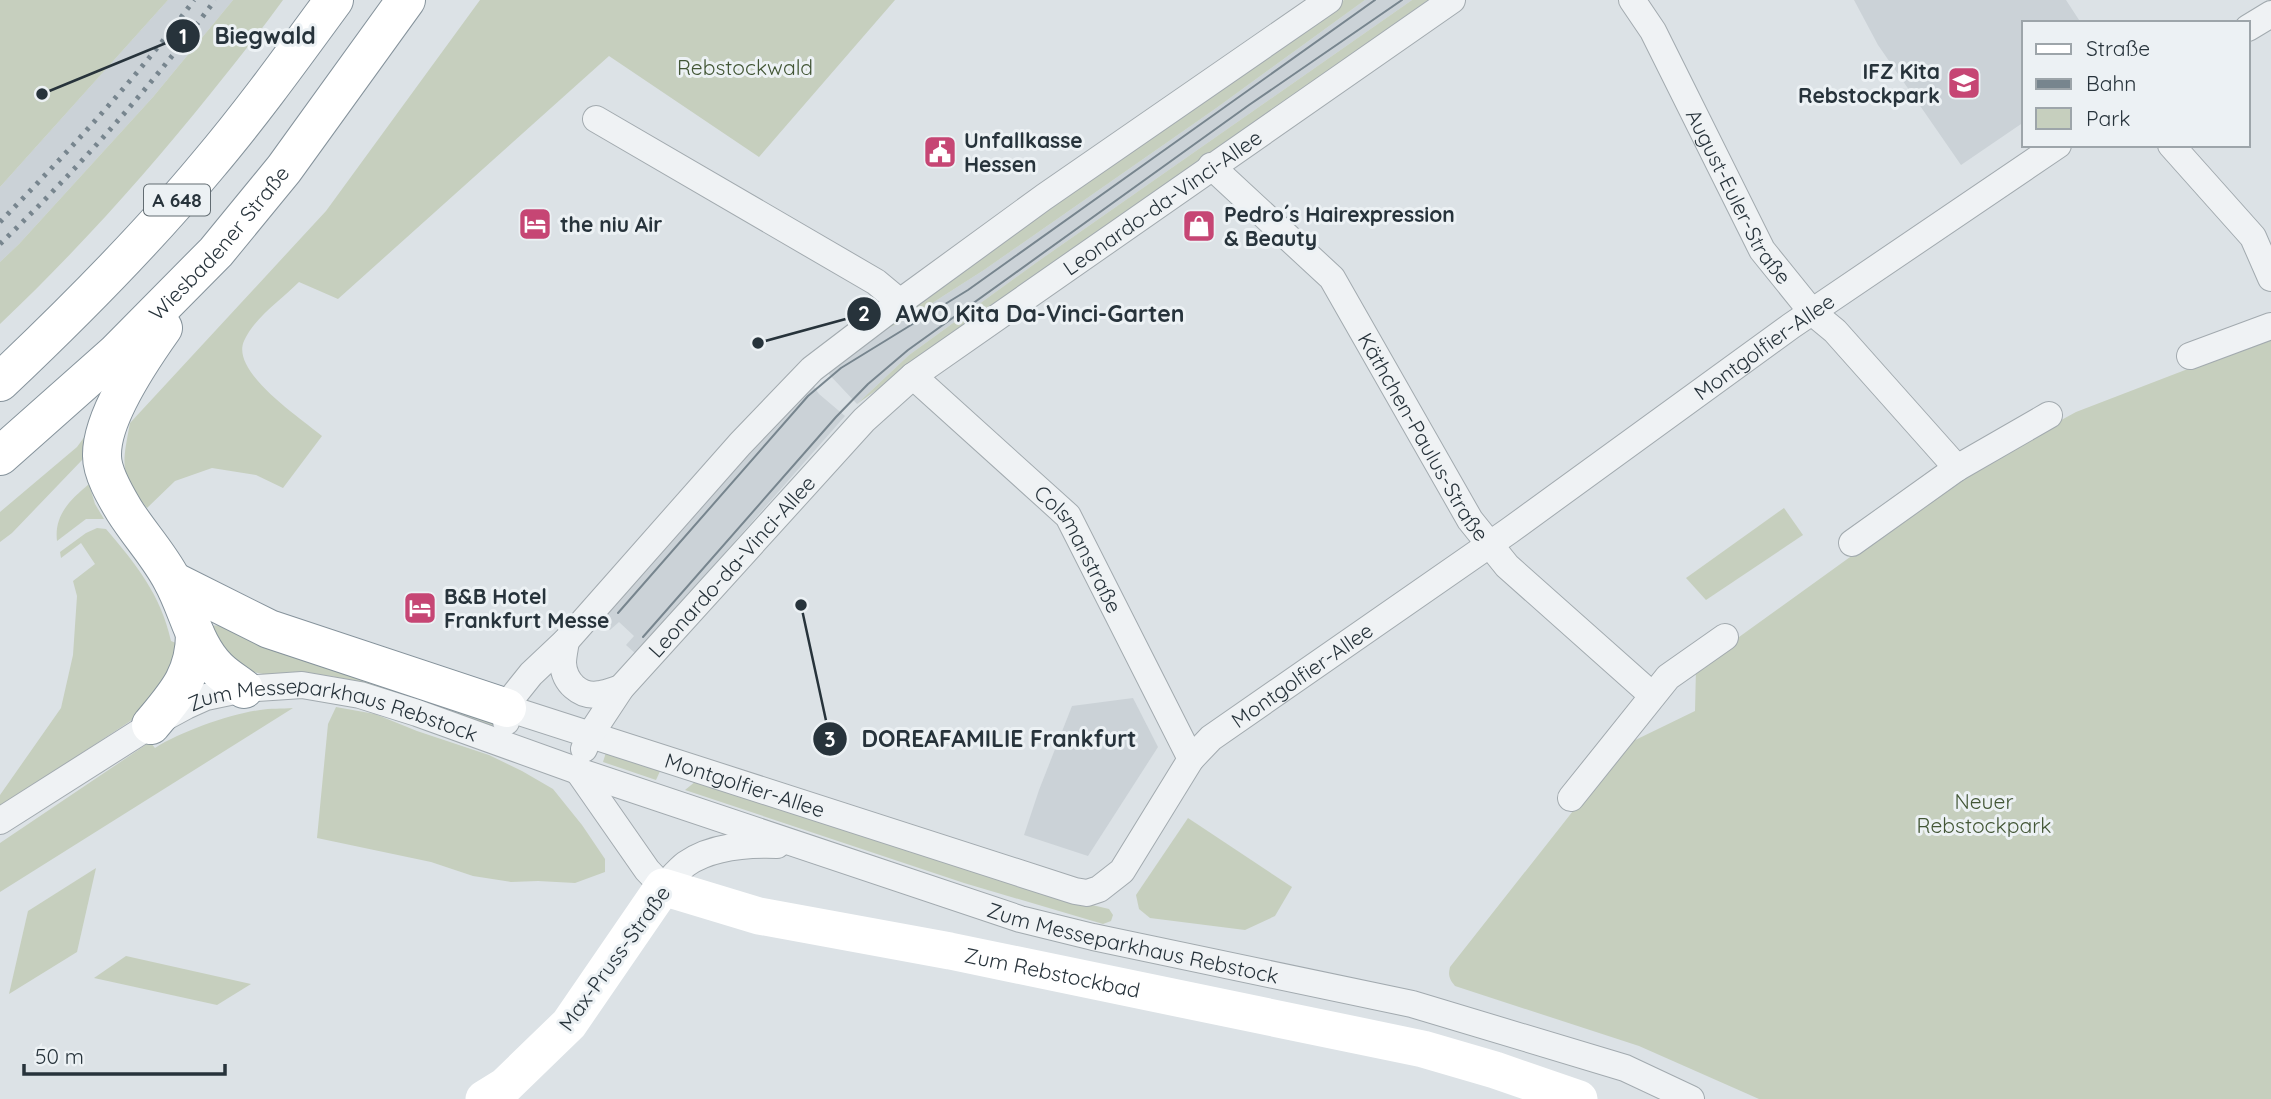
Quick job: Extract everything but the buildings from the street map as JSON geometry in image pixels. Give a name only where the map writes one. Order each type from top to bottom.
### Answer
[{"type":"highway","name":"A 648","points":[[0,382],[65,321],[136,247],[209,164],[334,0]]},
{"type":"highway","name":"Wiesbadener Straße","points":[[0,456],[115,354],[216,252],[284,169],[406,0]]},
{"type":"highway","points":[[216,252],[156,337],[131,378],[105,429],[102,458],[124,510],[173,581],[195,634],[217,669],[244,688]]},
{"type":"highway","points":[[173,581],[268,629],[507,708]]},
{"type":"highway","points":[[152,725],[181,688],[190,669],[195,654],[195,634]]},
{"type":"main road","name":"Max-Pruss-Straße","points":[[484,1099],[505,1086],[569,1024],[663,887]]},
{"type":"main road","name":"Zum Rebstockbad","points":[[663,887],[760,916],[950,951],[1423,1049],[1579,1099]]},
{"type":"street","points":[[663,887],[646,870],[578,771],[518,749],[506,724],[507,708],[515,694],[812,369],[900,302],[1138,131],[1329,0]]},
{"type":"street","name":"Leonardo-da-Vinci-Allee","points":[[578,771],[590,735],[621,688],[864,420],[888,397],[1211,166],[1452,0]]},
{"type":"street","name":"August-Euler-Straße","points":[[1632,0],[1653,31],[1762,250],[1812,312],[1835,331],[1957,468]]},
{"type":"street","points":[[2250,27],[2271,14]]},
{"type":"street","points":[[596,119],[876,282],[900,302]]},
{"type":"street","name":"Montgolfier-Allee","points":[[507,708],[1075,891],[1087,893],[1099,889],[1122,871],[1191,759],[1211,738],[1489,545],[1812,312],[2055,147]]},
{"type":"street","points":[[2173,147],[2245,226],[2260,250],[2271,278]]},
{"type":"street","name":"Käthchen-Paulus-Straße","points":[[1211,166],[1332,278],[1470,520],[1489,545],[1507,566],[1653,695]]},
{"type":"street","points":[[2190,356],[2271,326]]},
{"type":"street","name":"Colsmanstraße","points":[[914,376],[1068,516],[1191,759]]},
{"type":"street","points":[[1852,543],[1957,468],[2049,415]]},
{"type":"street","points":[[1571,799],[1668,677],[1725,637]]},
{"type":"street","points":[[566,641],[564,668],[568,680],[580,692],[587,695],[600,694],[621,688]]},
{"type":"street","name":"Zum Messeparkhaus Rebstock","points":[[152,725],[206,697],[244,688],[302,685],[360,695],[518,749]]},
{"type":"street","points":[[0,821],[152,725]]},
{"type":"street","name":"Zum Messeparkhaus Rebstock","points":[[578,771],[1020,919],[1093,937],[1412,1004],[1625,1068],[1692,1099]]},
{"type":"street","name":"Max-Pruss-Straße","points":[[663,887],[686,864],[718,850],[753,844],[800,846]]},
{"type":"shaded area","points":[[168,0],[233,0],[153,97],[0,262],[0,187]]},
{"type":"shaded area","points":[[1365,0],[1412,0],[1037,262],[909,355],[857,404],[824,369],[856,345],[912,316],[984,270],[1215,109]]},
{"type":"shaded area","name":"IFZ Kita Rebstockpark","points":[[1854,0],[2066,0],[2080,21],[2022,21],[2022,123],[1961,165],[1878,45]]},
{"type":"shaded area","points":[[810,381],[819,394],[845,416],[636,654],[626,645],[634,636],[619,622],[610,630],[596,619]]},
{"type":"shaded area","points":[[1133,698],[1158,747],[1088,856],[1024,835],[1072,706]]},
{"type":"green space","points":[[0,0],[168,0],[0,187]]},
{"type":"green space","points":[[233,0],[283,0],[211,93],[136,183],[56,269],[0,324],[0,262],[153,97]]},
{"type":"green space","name":"Rebstockwald","points":[[480,0],[895,0],[759,157],[609,56],[338,299],[299,282],[254,325],[244,341],[243,353],[247,367],[270,394],[322,436],[283,488],[256,475],[212,468],[175,481],[147,508],[131,486],[125,468],[130,423],[326,211]]},
{"type":"green space","points":[[1344,0],[1365,0],[1215,109],[984,270],[912,316],[856,345]]},
{"type":"green space","points":[[1412,0],[1428,0],[857,404],[909,355],[1037,262]]},
{"type":"green space","name":"Neuer Rebstockpark","points":[[2271,337],[2271,1099],[1759,1099],[1639,1046],[1453,984],[1450,967],[1625,745],[1695,711],[1696,668],[1943,490],[2021,442],[2076,412]]},
{"type":"green space","points":[[88,432],[83,459],[12,533],[0,542],[0,512],[77,447]]},
{"type":"green space","points":[[89,484],[95,504],[104,519],[86,519],[57,541],[61,516],[70,502]]},
{"type":"green space","points":[[1784,508],[1803,535],[1706,600],[1686,578]]},
{"type":"green space","points":[[97,528],[106,529],[146,581],[161,609],[171,641],[176,643],[175,661],[138,716],[0,807],[0,795],[61,708],[73,655],[77,596],[73,581],[95,564],[81,543],[61,558],[60,552]]},
{"type":"green space","points":[[223,625],[501,718],[497,728],[332,676],[263,674],[242,670],[207,626]]},
{"type":"green space","points":[[336,707],[375,714],[489,755],[553,789],[605,859],[605,872],[575,883],[511,882],[473,876],[431,862],[317,838],[328,724]]},
{"type":"green space","points":[[293,708],[0,892],[0,843],[150,742],[155,748],[191,730],[234,715],[264,709]]},
{"type":"green space","points":[[607,749],[661,769],[656,780],[603,762]]},
{"type":"green space","points":[[696,781],[1033,891],[1109,909],[1113,915],[1111,921],[1103,924],[964,883],[685,790]]},
{"type":"green space","points":[[1188,818],[1292,887],[1275,916],[1245,930],[1150,918],[1139,909],[1136,895]]},
{"type":"green space","points":[[96,868],[77,952],[9,994],[28,911]]},
{"type":"green space","points":[[126,956],[251,984],[217,1005],[94,978]]},
{"type":"tram line","points":[[618,613],[808,396],[841,368],[968,290],[1375,0]]},
{"type":"tram line","points":[[643,637],[836,417],[868,384],[908,350],[1249,105],[1402,0]]},
{"type":"railway","points":[[0,222],[101,114],[194,0]]},
{"type":"railway","points":[[0,244],[113,126],[215,0]]},
{"type":"place","name":"IFZ Kita Rebstockpark","points":[[1964,83]]},
{"type":"place","name":"Biegwald","points":[[42,94]]},
{"type":"place","name":"Unfallkasse Hessen","points":[[940,152]]},
{"type":"place","name":"the niu Air","points":[[535,224]]},
{"type":"place","name":"Pedro´s Hairexpression & Beauty","points":[[1199,226]]},
{"type":"place","name":"AWO Kita Da-Vinci-Garten","points":[[758,343]]},
{"type":"place","name":"DOREAFAMILIE Frankfurt","points":[[801,605]]},
{"type":"place","name":"B&B Hotel Frankfurt Messe","points":[[420,608]]}]
